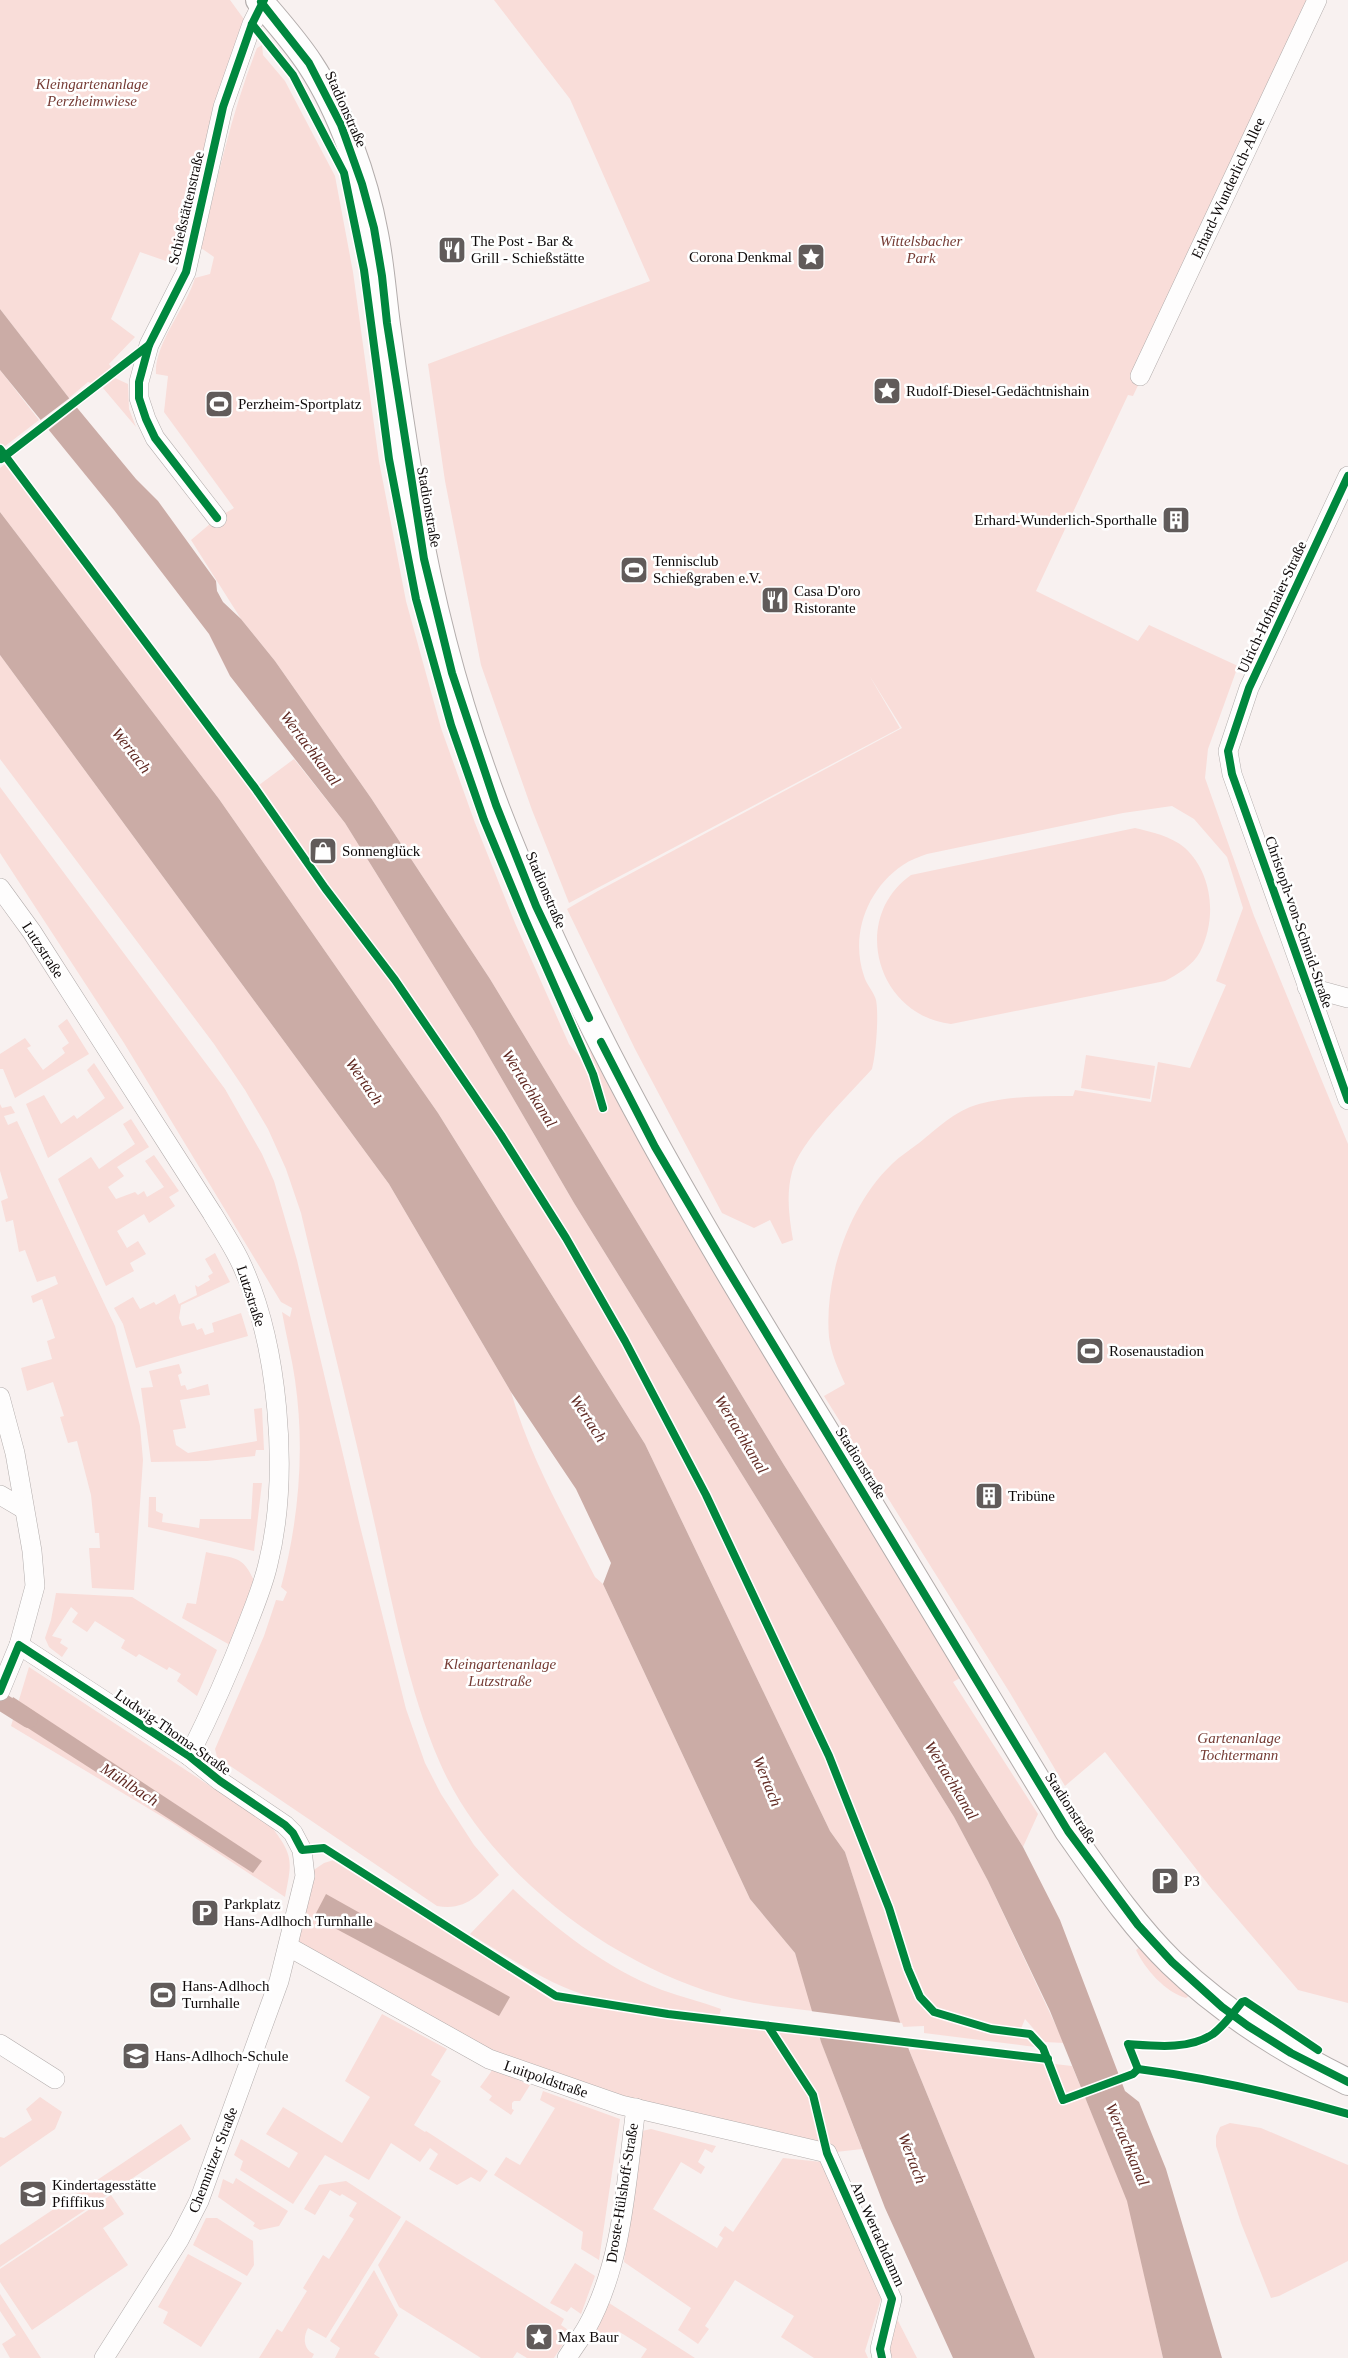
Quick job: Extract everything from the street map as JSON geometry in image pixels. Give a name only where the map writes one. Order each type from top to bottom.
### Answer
[{"type":"street","name":"Erhard-Wunderlich-Allee","points":[[1140,376],[1317,0]]},
{"type":"street","name":"Schießstättenstraße","points":[[217,518],[155,438],[139,398],[139,382],[149,345],[186,272],[223,107],[261,1]]},
{"type":"street","name":"Stadionstraße","points":[[261,1],[312,68],[342,125],[362,184],[374,228],[382,276],[387,324],[424,559],[452,673],[496,806],[539,912],[605,1050],[655,1147],[1059,1817],[1110,1890],[1172,1962],[1222,2006],[1291,2053],[1348,2082]]},
{"type":"street","name":"Ulrich-Hofmaier-Straße","points":[[1228,751],[1249,688],[1348,476]]},
{"type":"street","name":"Christoph-von-Schmid-Straße","points":[[1228,751],[1232,774],[1307,987],[1341,1062],[1348,1100]]},
{"type":"street","name":"Lutzstraße","points":[[0,888],[32,932],[207,1205],[239,1260],[259,1314],[269,1354],[279,1423],[280,1474],[276,1524],[269,1563],[262,1587],[224,1682],[189,1756]]},
{"type":"street","points":[[1307,987],[1348,998]]},
{"type":"street","points":[[0,1397],[14,1445],[32,1552],[35,1586],[19,1645],[1,1688]]},
{"type":"street","points":[[0,1495],[24,1509]]},
{"type":"street","name":"Ludwig-Thoma-Straße","points":[[19,1645],[189,1756],[220,1781],[285,1825],[293,1833],[302,1850],[304,1876],[289,1947]]},
{"type":"street","name":"Luitpoldstraße","points":[[289,1947],[489,2059],[636,2108],[827,2153]]},
{"type":"street","name":"Chemnitzer Straße","points":[[104,2358],[179,2240],[199,2201],[263,2027],[289,1947]]},
{"type":"street","points":[[0,2044],[55,2079]]},
{"type":"street","name":"Droste-Hülshoff-Straße","points":[[567,2358],[587,2328],[608,2275],[616,2242],[636,2108]]},
{"type":"street","name":"Am Wertachdamm","points":[[827,2153],[892,2299],[880,2349],[882,2358]]},
{"type":"green space","name":"Kleingartenanlage Perzheimwiese","points":[[0,0],[230,0],[246,22],[183,267],[140,252],[111,319],[135,337],[109,364],[114,371],[97,385],[88,382],[69,398],[0,309]]},
{"type":"green space","points":[[494,0],[1320,0],[1133,396],[1128,395],[1036,591],[1138,641],[1149,625],[1238,666],[1208,749],[1205,778],[1254,916],[1348,1144],[1348,2003],[1298,1990],[1211,1888],[1105,1752],[1065,1786],[1010,1693],[824,1396],[845,1384],[837,1367],[829,1337],[829,1314],[835,1267],[852,1221],[863,1200],[895,1161],[954,1115],[979,1104],[1013,1098],[1073,1096],[1075,1090],[1151,1102],[1158,1062],[1190,1068],[1226,985],[1216,981],[1243,908],[1227,857],[1194,819],[1172,806],[1123,813],[927,854],[903,865],[890,875],[871,900],[861,929],[860,960],[865,979],[875,997],[877,1007],[877,1035],[872,1069],[815,1133],[797,1160],[790,1180],[789,1197],[789,1214],[793,1240],[782,1244],[770,1220],[754,1228],[722,1213],[635,1049],[567,909],[902,728],[869,675],[900,728],[569,903],[532,810],[481,665],[445,481],[428,364],[650,281],[570,99]]},
{"type":"green space","points":[[262,45],[263,55],[285,81],[335,176],[353,272],[379,461],[406,601],[441,728],[475,823],[515,923],[569,1044],[593,1073],[588,1036],[971,1672],[953,1682],[1038,1814],[1023,1847],[784,1465],[490,979],[371,798],[275,661],[241,619],[191,540],[217,518],[234,508],[164,412],[168,376],[156,374],[157,362],[165,338],[191,290],[195,278],[210,274],[214,257],[201,248],[225,147],[240,97],[257,48]]},
{"type":"green space","points":[[0,370],[39,420],[0,450]]},
{"type":"green space","points":[[115,378],[128,384],[129,409],[136,427],[103,388]]},
{"type":"green space","points":[[9,461],[255,788],[294,759],[345,823],[474,1031],[574,1203],[954,1817],[988,1881],[1064,2043],[1045,2042],[1025,2019],[1020,2031],[1043,2048],[924,2033],[924,2026],[901,2027],[845,1852],[830,1831],[645,1444],[438,1113],[219,799],[0,512],[0,468]]},
{"type":"green space","points":[[0,655],[389,1184],[511,1392],[528,1440],[548,1486],[595,1577],[603,1584],[750,1899],[795,1953],[813,2011],[754,2003],[720,1995],[678,1980],[636,1960],[595,1936],[556,1908],[520,1875],[488,1840],[461,1803],[440,1763],[428,1733],[408,1670],[301,1213],[286,1169],[268,1129],[214,1044],[0,759]]},
{"type":"green space","name":"Kleingartenanlage Lutzstraße","points":[[0,787],[225,1089],[262,1154],[274,1181],[297,1260],[359,1522],[406,1709],[425,1763],[441,1794],[474,1845],[499,1875],[472,1900],[465,1903],[448,1907],[437,1906],[217,1757],[215,1749],[264,1636],[276,1600],[283,1601],[287,1592],[281,1587],[296,1510],[300,1458],[300,1432],[295,1380],[282,1312],[290,1317],[292,1308],[281,1302],[124,1043],[0,853]]},
{"type":"green space","points":[[1135,828],[1168,837],[1180,844],[1194,859],[1202,871],[1207,884],[1210,911],[1205,939],[1197,957],[1180,973],[1165,981],[951,1024],[925,1017],[905,1003],[889,984],[880,962],[877,939],[881,915],[892,893],[911,875]]},
{"type":"green space","points":[[67,1019],[89,1054],[15,1098],[3,1069],[0,1069],[0,1054],[25,1038],[31,1046],[27,1048],[43,1070],[65,1053],[62,1048],[69,1043],[58,1026]]},
{"type":"green space","points":[[1086,1055],[1155,1066],[1150,1099],[1081,1088]]},
{"type":"green space","points":[[94,1063],[124,1108],[48,1158],[26,1104],[44,1095],[61,1124],[74,1115],[77,1119],[105,1098],[87,1070]]},
{"type":"green space","points":[[0,1104],[2,1108],[11,1106],[15,1113],[4,1116],[8,1125],[17,1121],[115,1326],[140,1426],[143,1460],[134,1590],[92,1588],[89,1548],[100,1548],[99,1533],[95,1533],[91,1495],[77,1441],[68,1443],[60,1417],[64,1416],[53,1382],[27,1391],[21,1368],[52,1359],[47,1341],[55,1338],[42,1299],[33,1303],[31,1296],[58,1284],[55,1276],[37,1282],[25,1250],[19,1252],[13,1220],[6,1222],[1,1201],[8,1198],[0,1171]]},
{"type":"green space","points":[[131,1119],[149,1147],[117,1167],[124,1176],[108,1187],[116,1199],[135,1192],[138,1195],[144,1191],[147,1197],[164,1187],[145,1161],[154,1155],[179,1191],[169,1197],[175,1206],[149,1223],[144,1214],[117,1231],[127,1248],[138,1241],[146,1254],[130,1263],[134,1271],[106,1286],[58,1179],[91,1157],[99,1169],[135,1144],[123,1124]]},
{"type":"green space","points":[[215,1253],[230,1282],[181,1305],[179,1318],[182,1326],[194,1323],[197,1330],[202,1328],[205,1335],[214,1332],[212,1323],[241,1313],[248,1336],[136,1368],[123,1324],[114,1308],[133,1297],[140,1309],[154,1302],[156,1305],[175,1294],[179,1304],[197,1295],[195,1285],[198,1287],[210,1280],[208,1276],[213,1273],[205,1259]]},
{"type":"green space","points":[[179,1364],[182,1373],[178,1375],[181,1386],[185,1385],[187,1390],[208,1384],[210,1395],[180,1400],[186,1428],[173,1430],[176,1445],[188,1453],[257,1441],[254,1409],[262,1408],[264,1450],[256,1450],[255,1456],[207,1461],[151,1462],[141,1388],[153,1387],[149,1371]]},
{"type":"green space","points":[[253,1483],[262,1483],[254,1551],[148,1527],[149,1497],[156,1497],[156,1511],[163,1514],[162,1522],[199,1528],[200,1519],[251,1519]]},
{"type":"green space","points":[[206,1552],[231,1557],[242,1562],[255,1583],[230,1645],[182,1618],[187,1603],[196,1604]]},
{"type":"green space","points":[[56,1593],[132,1597],[217,1650],[197,1696],[177,1681],[181,1674],[169,1667],[167,1670],[139,1654],[136,1657],[121,1648],[125,1640],[95,1621],[87,1632],[72,1622],[78,1613],[71,1607],[52,1636],[62,1639],[60,1643],[68,1648],[62,1657],[49,1647],[45,1638],[51,1620]]},
{"type":"green space","points":[[29,1667],[271,1826],[284,1845],[289,1859],[290,1867],[285,1897],[171,1822],[11,1726]]},
{"type":"green space","points":[[337,1859],[546,1996],[660,2016],[819,2036],[862,2149],[827,2153],[489,2059],[289,1946],[305,1876],[324,1863]]},
{"type":"green space","points":[[513,1889],[547,1919],[602,1959],[662,1990],[721,2009],[719,2017],[632,2007],[582,1994],[538,1975],[470,1934]]},
{"type":"green space","points":[[1140,1947],[1190,1995],[1186,1998],[1178,1995],[1156,1979],[1136,1950]]},
{"type":"green space","points":[[382,2014],[447,2049],[431,2075],[441,2081],[414,2125],[488,2171],[480,2182],[471,2177],[457,2185],[429,2169],[438,2154],[430,2148],[420,2162],[391,2143],[369,2180],[325,2155],[293,2204],[240,2170],[243,2161],[234,2155],[241,2139],[289,2168],[298,2153],[266,2134],[283,2107],[342,2143],[370,2097],[345,2081]]},
{"type":"green space","points":[[924,2049],[1072,2066],[1128,2201],[1163,2358],[1035,2358],[909,2050]]},
{"type":"green space","points":[[493,2069],[530,2085],[520,2101],[512,2103],[512,2109],[514,2110],[511,2115],[489,2100],[492,2096],[480,2087]]},
{"type":"green space","points":[[543,2091],[620,2119],[599,2260],[581,2249],[583,2232],[494,2175],[506,2157],[520,2165],[555,2108],[540,2100]]},
{"type":"green space","points":[[40,2097],[62,2112],[55,2129],[0,2167],[0,2137],[4,2138],[32,2120],[26,2109]]},
{"type":"green space","points":[[1230,2123],[1261,2128],[1348,2165],[1348,2261],[1279,2296],[1271,2298],[1241,2223],[1216,2146],[1216,2136],[1220,2127]]},
{"type":"green space","points":[[181,2124],[191,2139],[0,2267],[0,2245]]},
{"type":"green space","points":[[651,2129],[716,2146],[712,2153],[705,2149],[698,2162],[705,2167],[701,2174],[681,2162],[653,2209],[717,2248],[723,2238],[719,2235],[725,2226],[733,2232],[783,2158],[822,2162],[883,2292],[865,2351],[868,2358],[814,2358],[781,2337],[794,2316],[735,2280],[705,2326],[709,2329],[698,2344],[678,2330],[691,2308],[624,2262],[635,2146],[642,2131]]},
{"type":"green space","points":[[236,2178],[288,2211],[279,2226],[260,2230],[253,2226],[255,2223],[218,2197],[223,2179],[233,2184]]},
{"type":"green space","points":[[346,2181],[401,2217],[326,2338],[308,2328],[305,2342],[310,2352],[314,2354],[312,2358],[259,2358],[277,2329],[282,2332],[307,2291],[303,2288],[323,2255],[329,2259],[354,2219],[349,2216],[357,2203],[342,2194],[340,2196],[330,2190],[315,2215],[304,2209],[319,2185]]},
{"type":"green space","points":[[111,2195],[124,2214],[103,2228],[128,2265],[32,2330],[0,2282],[0,2269]]},
{"type":"green space","points":[[206,2218],[217,2218],[253,2241],[254,2265],[247,2276],[193,2245]]},
{"type":"green space","points":[[406,2220],[564,2319],[561,2325],[571,2332],[554,2358],[527,2358],[517,2352],[513,2358],[481,2358],[399,2307],[378,2265]]},
{"type":"green space","points":[[188,2254],[242,2283],[201,2347],[163,2323],[168,2312],[158,2307]]},
{"type":"green space","points":[[575,2263],[595,2276],[581,2314],[571,2307],[567,2312],[550,2303]]},
{"type":"green space","points":[[374,2270],[398,2315],[374,2354],[380,2358],[335,2358],[340,2348],[330,2341]]},
{"type":"green space","points":[[0,2294],[41,2358],[10,2358],[2,2344],[16,2335],[0,2311]]},
{"type":"green space","points":[[609,2303],[695,2358],[641,2358],[647,2349],[618,2331],[611,2342],[595,2331]]},
{"type":"green space","points":[[894,2313],[917,2358],[887,2358]]},
{"type":"water","name":"Wertachkanal","points":[[0,309],[69,398],[136,479],[158,501],[216,581],[217,591],[223,602],[241,619],[275,661],[371,798],[490,979],[784,1465],[1023,1847],[1060,1920],[1125,2091],[1139,2102],[1166,2169],[1222,2358],[1163,2358],[1127,2201],[1050,2011],[988,1881],[954,1817],[574,1203],[474,1031],[345,823],[230,676],[209,634],[114,510],[0,370]]},
{"type":"water","name":"Wertach","points":[[0,512],[219,799],[438,1113],[645,1444],[830,1831],[845,1852],[909,2050],[1035,2358],[953,2358],[885,2208],[821,2042],[795,1953],[750,1899],[603,1584],[611,1563],[576,1489],[511,1392],[389,1184],[0,655]]},
{"type":"water","points":[[13,1697],[262,1861],[253,1873],[6,1714]]},
{"type":"water","points":[[326,1894],[510,1997],[499,2016],[314,1917]]},
{"type":"pier","points":[[71,397],[79,406],[46,432],[38,422]]},
{"type":"pier","points":[[810,2011],[902,2023],[910,2047],[817,2035]]},
{"type":"waterway","name":"Mühlbach","points":[[0,1701],[29,1719]]},
{"type":"cycle path","points":[[217,518],[155,438],[139,398],[139,382],[149,345],[186,272],[223,107],[252,24],[264,0]]},
{"type":"cycle path","points":[[261,2],[309,63],[341,125],[362,184],[374,228],[382,276],[387,323],[424,559],[452,673],[496,805],[536,906],[589,1018]]},
{"type":"cycle path","points":[[252,24],[293,75],[344,173],[364,270],[389,459],[416,599],[451,725],[484,820],[593,1074],[603,1108]]},
{"type":"cycle path","points":[[1,459],[149,345]]},
{"type":"cycle path","points":[[0,449],[255,788],[325,888],[395,980],[501,1135],[566,1238],[625,1341],[706,1495],[829,1756],[889,1908],[908,1969],[920,1997],[934,2012],[991,2029],[1030,2034],[1043,2048],[1063,2100],[1133,2074],[1138,2069]]},
{"type":"cycle path","points":[[1348,476],[1249,688],[1228,751],[1232,774],[1348,1100]]},
{"type":"cycle path","points":[[601,1042],[655,1147],[723,1262],[1068,1831],[1138,1925],[1172,1962],[1222,2007],[1291,2053],[1348,2082]]},
{"type":"cycle path","points":[[0,1691],[19,1645],[189,1756],[220,1781],[285,1825],[293,1833],[302,1850],[324,1848],[556,1996],[668,2014],[1048,2059]]},
{"type":"cycle path","points":[[1138,2069],[1128,2044],[1172,2046],[1193,2043],[1204,2039],[1213,2034],[1245,2001],[1318,2050]]},
{"type":"cycle path","points":[[768,2026],[813,2095],[827,2153],[892,2299],[880,2349],[882,2358]]},
{"type":"cycle path","points":[[1138,2069],[1244,2087],[1348,2114]]},
{"type":"place","name":"The Post - Bar & Grill - Schießstätte","points":[[452,250]]},
{"type":"place","name":"Corona Denkmal","points":[[811,257]]},
{"type":"place","name":"Rudolf-Diesel-Gedächtnishain","points":[[887,391]]},
{"type":"place","name":"Perzheim-Sportplatz","points":[[219,404]]},
{"type":"place","name":"Erhard-Wunderlich-Sporthalle","points":[[1176,520]]},
{"type":"place","name":"Tennisclub Schießgraben e.V.","points":[[634,570]]},
{"type":"place","name":"Casa D'oro Ristorante","points":[[775,600]]},
{"type":"place","name":"Sonnenglück","points":[[323,851]]},
{"type":"place","name":"Rosenaustadion","points":[[1090,1351]]},
{"type":"place","name":"Tribüne","points":[[989,1496]]},
{"type":"place","name":"P3","points":[[1165,1881]]},
{"type":"place","name":"Parkplatz Hans-Adlhoch Turnhalle","points":[[205,1913]]},
{"type":"place","name":"Hans-Adlhoch Turnhalle","points":[[163,1995]]},
{"type":"place","name":"Hans-Adlhoch-Schule","points":[[136,2056]]},
{"type":"place","name":"Kindertagesstätte Pfiffikus","points":[[33,2194]]},
{"type":"place","name":"Max Baur","points":[[539,2337]]},
{"type":"park label","name":"Wittelsbacher Park","points":[[921,250]]},
{"type":"park label","name":"Gartenanlage Tochtermann","points":[[1239,1746]]}]
